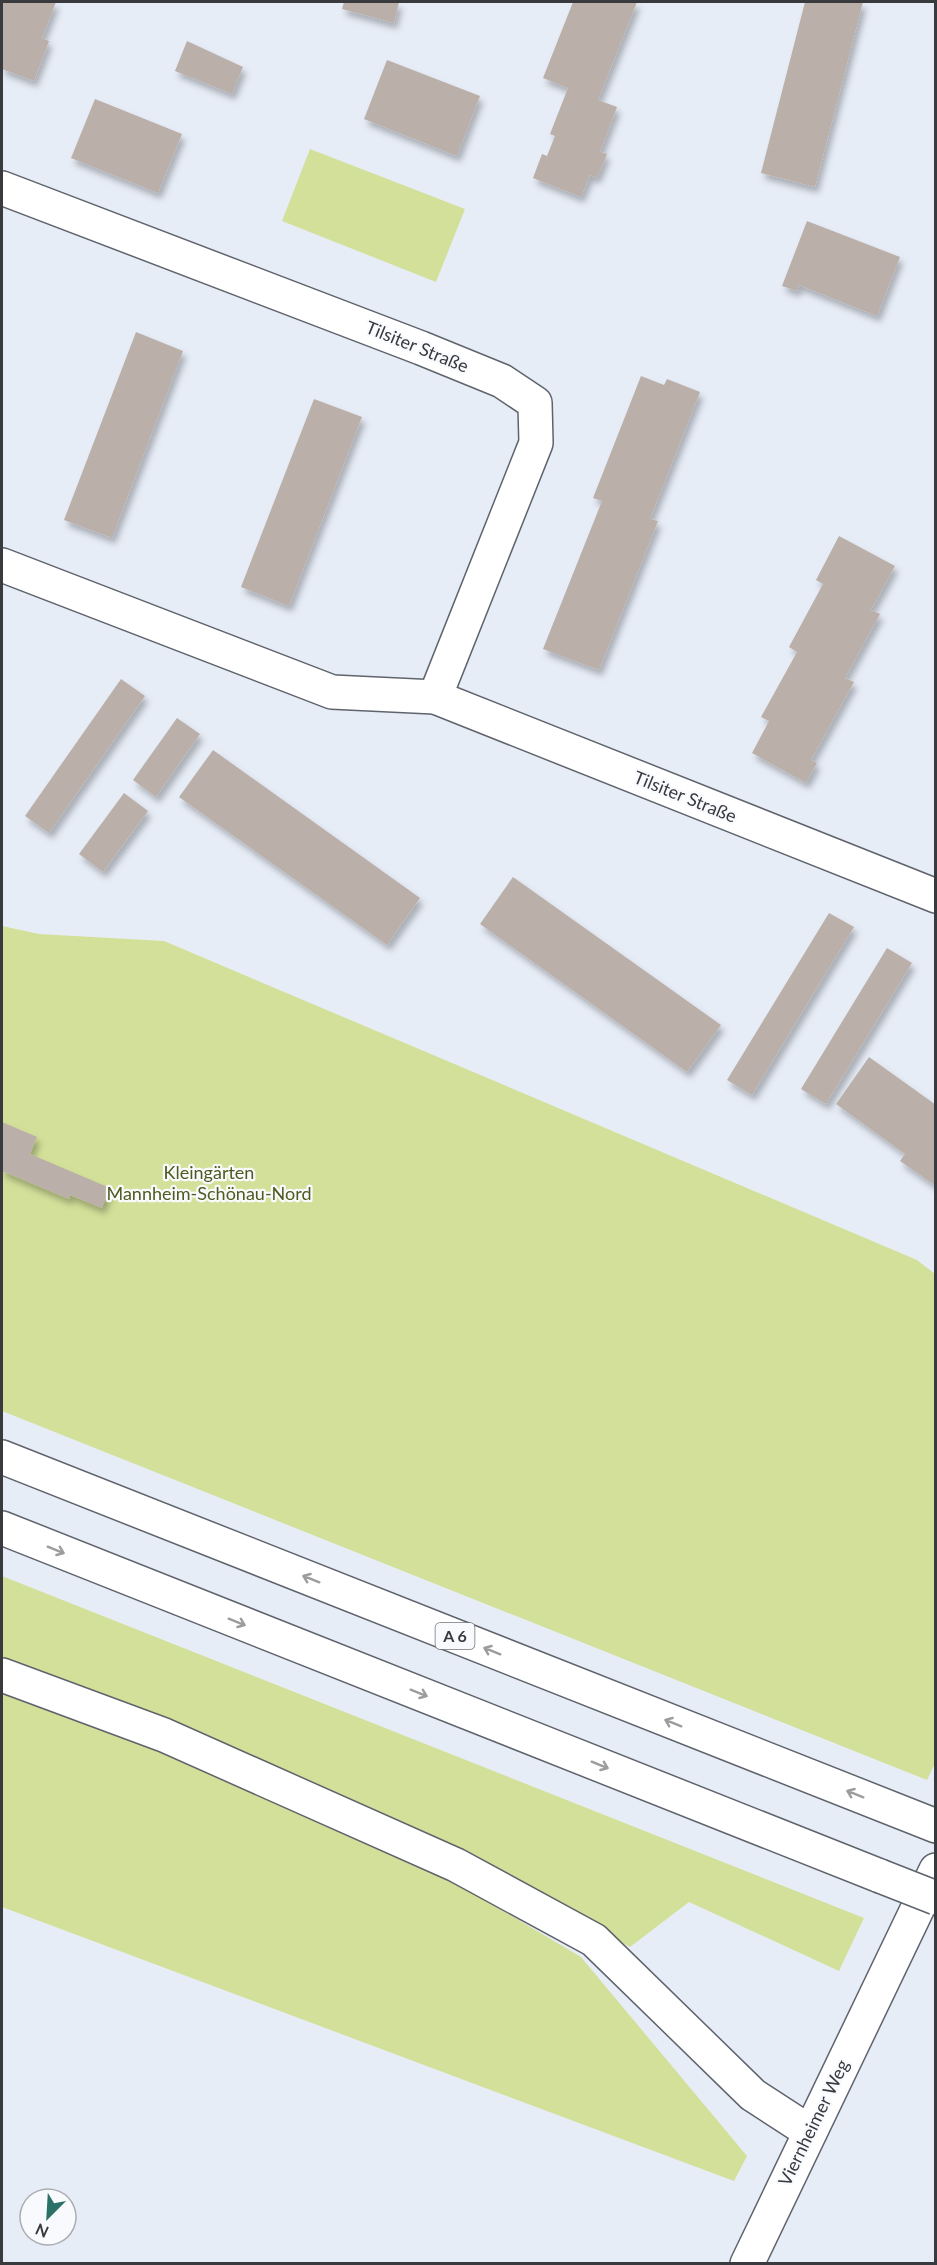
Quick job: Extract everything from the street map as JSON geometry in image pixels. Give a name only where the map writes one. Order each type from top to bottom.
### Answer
[{"type":"main road","name":"Tilsiter Straße","points":[[2,188],[421,348],[502,381],[535,404],[536,443],[435,697]]},
{"type":"main road","name":"Tilsiter Straße","points":[[2,564],[332,692],[435,697],[936,896]]},
{"type":"main road","name":"A 6","points":[[2,1457],[922,1821]]},
{"type":"main road","points":[[2,1528],[936,1898]]},
{"type":"main road","points":[[2,1675],[164,1735],[456,1864],[594,1940],[753,2095],[810,2132]]},
{"type":"main road","name":"Viernheimer Weg","points":[[747,2264],[936,1870]]},
{"type":"green space","points":[[310,149],[465,209],[436,282],[282,221]]},
{"type":"green space","name":"Kleingärten Mannheim-Schönau-Nord","points":[[2,926],[39,934],[164,941],[917,1260],[935,1274],[936,1761],[927,1780],[2,1411]]},
{"type":"green space","points":[[2,1576],[864,1918],[839,1971],[689,1902],[630,1947],[461,1855],[2,1664]]},
{"type":"green space","points":[[2,1689],[159,1747],[449,1879],[581,1957],[747,2156],[734,2181],[2,1907]]},
{"type":"building","points":[[2,2],[56,2],[42,38],[49,41],[34,81],[2,69]]},
{"type":"building","points":[[344,2],[399,2],[394,23],[342,9]]},
{"type":"building","points":[[573,2],[637,2],[598,100],[617,107],[600,152],[607,154],[597,178],[590,175],[581,197],[533,178],[542,154],[547,156],[555,136],[550,134],[568,88],[543,78]]},
{"type":"building","points":[[805,2],[863,2],[815,187],[761,173]]},
{"type":"building","points":[[187,41],[243,67],[232,94],[175,71]]},
{"type":"building","points":[[387,60],[480,96],[457,156],[364,119]]},
{"type":"building","points":[[95,99],[182,134],[158,193],[71,158]]},
{"type":"building","points":[[807,221],[900,257],[877,316],[799,285],[797,291],[782,286]]},
{"type":"building","points":[[136,332],[183,351],[112,538],[64,520]]},
{"type":"building","points":[[641,376],[664,385],[667,379],[700,392],[650,519],[658,521],[599,670],[543,649],[602,501],[593,498]]},
{"type":"building","points":[[314,399],[362,417],[289,606],[241,587]]},
{"type":"building","points":[[839,536],[895,566],[871,610],[880,614],[845,678],[854,682],[811,760],[817,763],[806,783],[752,753],[769,721],[761,717],[797,652],[789,647],[823,584],[816,580]]},
{"type":"building","points":[[121,679],[145,696],[49,833],[25,816]]},
{"type":"building","points":[[177,718],[200,734],[156,797],[133,780]]},
{"type":"building","points":[[213,750],[420,898],[387,945],[179,797]]},
{"type":"building","points":[[124,793],[148,811],[103,872],[79,854]]},
{"type":"building","points":[[513,877],[721,1025],[687,1072],[480,924]]},
{"type":"building","points":[[829,913],[854,927],[752,1095],[727,1080]]},
{"type":"building","points":[[887,948],[912,963],[826,1104],[801,1089]]},
{"type":"building","points":[[869,1057],[936,1105],[936,1186],[900,1161],[905,1154],[836,1104]]},
{"type":"building","points":[[2,1122],[37,1137],[30,1154],[110,1188],[102,1208],[70,1195],[69,1199],[2,1171]]}]
